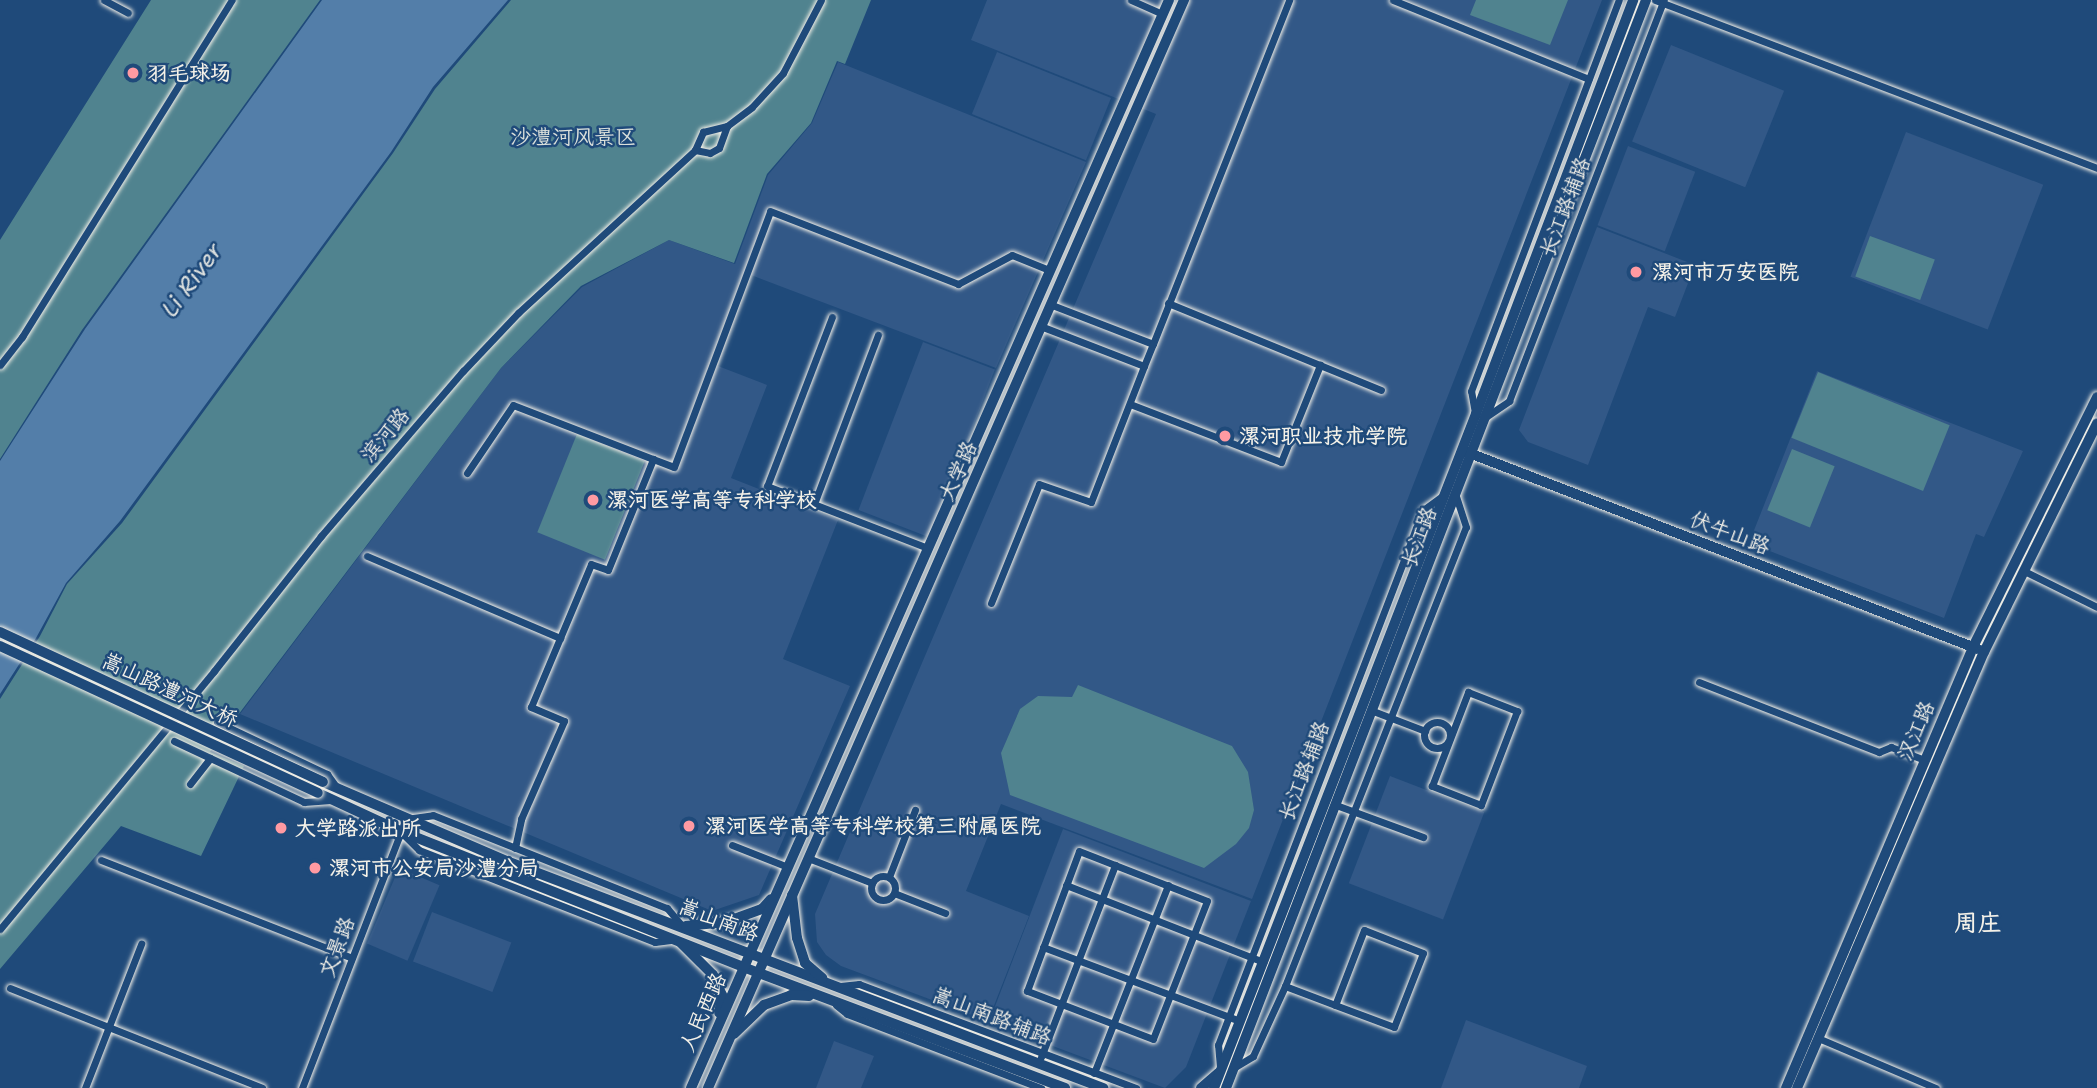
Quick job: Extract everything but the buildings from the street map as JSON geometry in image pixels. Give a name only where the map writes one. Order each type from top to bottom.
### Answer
[{"type":"main road","name":"大学路","points":[[750,952],[1169,0]]},
{"type":"main road","name":"大学路","points":[[765,957],[1184,0]]},
{"type":"main road","name":"长江路","points":[[1482,415],[1633,0]]},
{"type":"main road","name":"长江路","points":[[1214,1088],[1240,1021],[1268,964],[1373,712],[1466,452],[1646,0]]},
{"type":"main road","name":"汉江路","points":[[1786,1088],[1973,647],[2097,397]]},
{"type":"main road","name":"汉江路","points":[[1797,1088],[1984,652],[2097,424]]},
{"type":"main road","name":"伏牛山路","points":[[1466,452],[1984,652]]},
{"type":"main road","name":"长江路","points":[[1226,1088],[1268,964],[1451,495]]},
{"type":"main road","name":"嵩山路澧河大桥","points":[[0,632],[321,788]]},
{"type":"main road","name":"嵩山路澧河大桥","points":[[0,646],[321,788]]},
{"type":"main road","points":[[845,736],[859,743]]},
{"type":"main road","name":"嵩山南路","points":[[321,788],[338,789],[509,862],[831,984],[1040,1058],[1103,1088]]},
{"type":"main road","name":"嵩山南路","points":[[321,788],[332,800],[400,831],[759,973],[1065,1088]]},
{"type":"main road","points":[[682,926],[726,922],[762,909],[779,888]]},
{"type":"main road","points":[[792,895],[797,938],[806,962],[831,984]]},
{"type":"main road","points":[[677,939],[713,975],[722,995],[716,1030]]},
{"type":"main road","name":"人民西路","points":[[691,1088],[750,952]]},
{"type":"main road","name":"人民西路","points":[[708,1088],[765,957]]},
{"type":"main road","points":[[729,1039],[764,1005],[790,995],[825,998]]},
{"type":"main road","points":[[1234,1067],[1236,1088]]},
{"type":"main road","points":[[1201,1088],[1220,1071]]},
{"type":"street","points":[[104,0],[128,13]]},
{"type":"street","points":[[0,365],[22,337],[232,0]]},
{"type":"street","name":"滨河路","points":[[0,929],[214,671],[321,537],[463,371],[518,313],[695,149],[703,132],[727,126],[752,107],[783,73],[821,0]]},
{"type":"street","points":[[1130,0],[1163,14]]},
{"type":"street","points":[[991,603],[1039,484],[1091,502],[1289,0]]},
{"type":"street","points":[[1393,0],[1589,79]]},
{"type":"street","name":"长江路辅路","points":[[1619,0],[1471,391],[1482,415],[1509,401],[1661,1]]},
{"type":"street","points":[[1661,1],[2097,168]]},
{"type":"street","points":[[695,149],[710,153],[719,148],[727,126]]},
{"type":"street","points":[[467,473],[513,405],[674,467],[770,211],[958,284],[1012,255],[1049,270]]},
{"type":"street","points":[[1168,303],[1381,390]]},
{"type":"street","points":[[1052,305],[1153,345]]},
{"type":"street","points":[[832,317],[767,486],[928,548]]},
{"type":"street","points":[[1043,327],[1144,366]]},
{"type":"street","points":[[814,503],[878,335]]},
{"type":"street","points":[[1129,404],[1281,462],[1320,365]]},
{"type":"street","points":[[515,848],[521,819],[564,721],[531,707],[591,564],[608,570],[653,459]]},
{"type":"street","points":[[1234,1067],[1253,1056],[1285,986],[1466,527],[1451,495]]},
{"type":"street","name":"长江路辅路","points":[[1220,1071],[1218,1045],[1423,510],[1451,495]]},
{"type":"street","points":[[367,556],[560,638]]},
{"type":"street","points":[[2024,571],[2097,607]]},
{"type":"street","points":[[1699,682],[1879,752],[1891,747],[1925,760]]},
{"type":"street","points":[[1450,739],[1442,747],[1434,747],[1425,739],[1425,731],[1430,724],[1443,723],[1449,730],[1450,739],[1432,786],[1481,805],[1517,712],[1468,692],[1450,739]]},
{"type":"street","points":[[1373,712],[1425,731]]},
{"type":"street","points":[[218,722],[327,774],[338,789]]},
{"type":"street","points":[[174,741],[304,802],[332,800]]},
{"type":"street","points":[[190,784],[210,758]]},
{"type":"street","points":[[1336,805],[1423,837]]},
{"type":"street","points":[[889,877],[915,810]]},
{"type":"street","points":[[406,819],[433,815],[667,908],[682,926]]},
{"type":"street","name":"文景路","points":[[302,1088],[406,819]]},
{"type":"street","points":[[732,845],[788,867]]},
{"type":"street","points":[[1079,851],[1115,865],[1207,901],[1153,1039],[1027,991],[1079,851]]},
{"type":"street","points":[[808,858],[872,883]]},
{"type":"street","points":[[101,860],[352,958]]},
{"type":"street","points":[[1040,1058],[1115,865]]},
{"type":"street","points":[[879,877],[889,877],[895,885],[894,892],[889,898],[878,898],[872,893],[872,883],[879,877]]},
{"type":"street","points":[[1066,885],[1290,972]]},
{"type":"street","points":[[1094,1073],[1168,886]]},
{"type":"street","points":[[894,892],[945,912]]},
{"type":"street","points":[[1285,986],[1335,1005],[1394,1027],[1423,953],[1364,930],[1335,1005]]},
{"type":"street","points":[[85,1088],[141,944]]},
{"type":"street","points":[[1043,947],[1240,1021]]},
{"type":"street","points":[[10,988],[262,1088]]},
{"type":"street","points":[[825,998],[847,1014],[1041,1088]]},
{"type":"street","points":[[1818,1038],[1936,1088]]},
{"type":"street","name":"嵩山南路辅路","points":[[1040,1058],[1136,1088]]},
{"type":"shaded area","name":"漯河职业技术学院","points":[[987,0],[1602,0],[1252,899],[1001,804],[966,891],[1029,916],[988,1021],[841,966],[826,955],[817,942],[815,914],[1156,114],[971,40]]},
{"type":"shaded area","points":[[1671,45],[1784,91],[1745,187],[1632,141]]},
{"type":"shaded area","points":[[997,52],[1111,98],[1086,160],[972,114]]},
{"type":"shaded area","name":"漯河医学高等专科学校","points":[[838,62],[1086,162],[996,368],[751,275],[718,366],[767,385],[731,478],[838,520],[783,659],[850,686],[759,895],[712,911],[240,714],[501,368],[582,287],[669,240],[735,264],[768,175],[812,123]]},
{"type":"shaded area","points":[[1906,132],[2043,185],[1988,329],[1850,277]]},
{"type":"shaded area","points":[[1628,146],[1695,172],[1665,251],[1598,225]]},
{"type":"shaded area","points":[[1597,227],[1695,265],[1675,317],[1648,307],[1588,465],[1528,442],[1519,430]]},
{"type":"shaded area","points":[[923,342],[995,370],[930,538],[858,510]]},
{"type":"shaded area","points":[[1817,371],[2023,451],[1984,537],[1976,534],[1944,618],[1749,543]]},
{"type":"shaded area","points":[[1390,776],[1484,812],[1443,920],[1349,883]]},
{"type":"shaded area","points":[[1063,829],[1251,901],[1186,1067],[1165,1088],[989,1022]]},
{"type":"shaded area","points":[[399,868],[440,885],[407,961],[367,943]]},
{"type":"shaded area","points":[[432,912],[511,942],[492,992],[413,961]]},
{"type":"shaded area","points":[[1466,1020],[1587,1066],[1579,1088],[1441,1088]]},
{"type":"shaded area","points":[[834,1041],[874,1056],[861,1088],[816,1088]]},
{"type":"green space","points":[[151,0],[320,0],[82,330],[0,459],[0,240]]},
{"type":"green space","name":"沙澧河风景区","points":[[511,0],[871,0],[845,64],[837,61],[811,123],[767,174],[734,263],[669,240],[581,286],[501,368],[210,752],[244,766],[201,856],[121,826],[0,969],[0,699],[40,636],[67,584],[122,523],[393,153],[435,89]]},
{"type":"green space","points":[[1476,0],[1568,0],[1550,45],[1470,15]]},
{"type":"green space","points":[[1870,236],[1935,260],[1920,300],[1855,276]]},
{"type":"green space","points":[[1818,372],[1950,425],[1923,491],[1791,438]]},
{"type":"green space","points":[[577,434],[645,461],[605,560],[537,532]]},
{"type":"green space","points":[[1792,449],[1835,466],[1810,527],[1767,510]]},
{"type":"green space","points":[[1078,685],[1232,746],[1248,772],[1254,810],[1249,828],[1236,844],[1204,868],[1010,795],[1001,753],[1020,709],[1038,696],[1072,697]]},
{"type":"water","name":"Li River","points":[[322,0],[508,0],[433,87],[391,152],[120,521],[66,583],[36,638],[0,694],[0,461],[85,329]]},
{"type":"place","name":"羽毛球场","points":[[133,73]]},
{"type":"place","name":"漯河市万安医院","points":[[1636,272]]},
{"type":"place","name":"漯河职业技术学院","points":[[1225,436]]},
{"type":"place","name":"漯河医学高等专科学校","points":[[593,500]]},
{"type":"place","name":"漯河医学高等专科学校第三附属医院","points":[[689,826]]},
{"type":"place","name":"大学路派出所","points":[[281,828]]},
{"type":"place","name":"漯河市公安局沙澧分局","points":[[315,868]]},
{"type":"district","name":"周庄","points":[[1978,924]]}]
